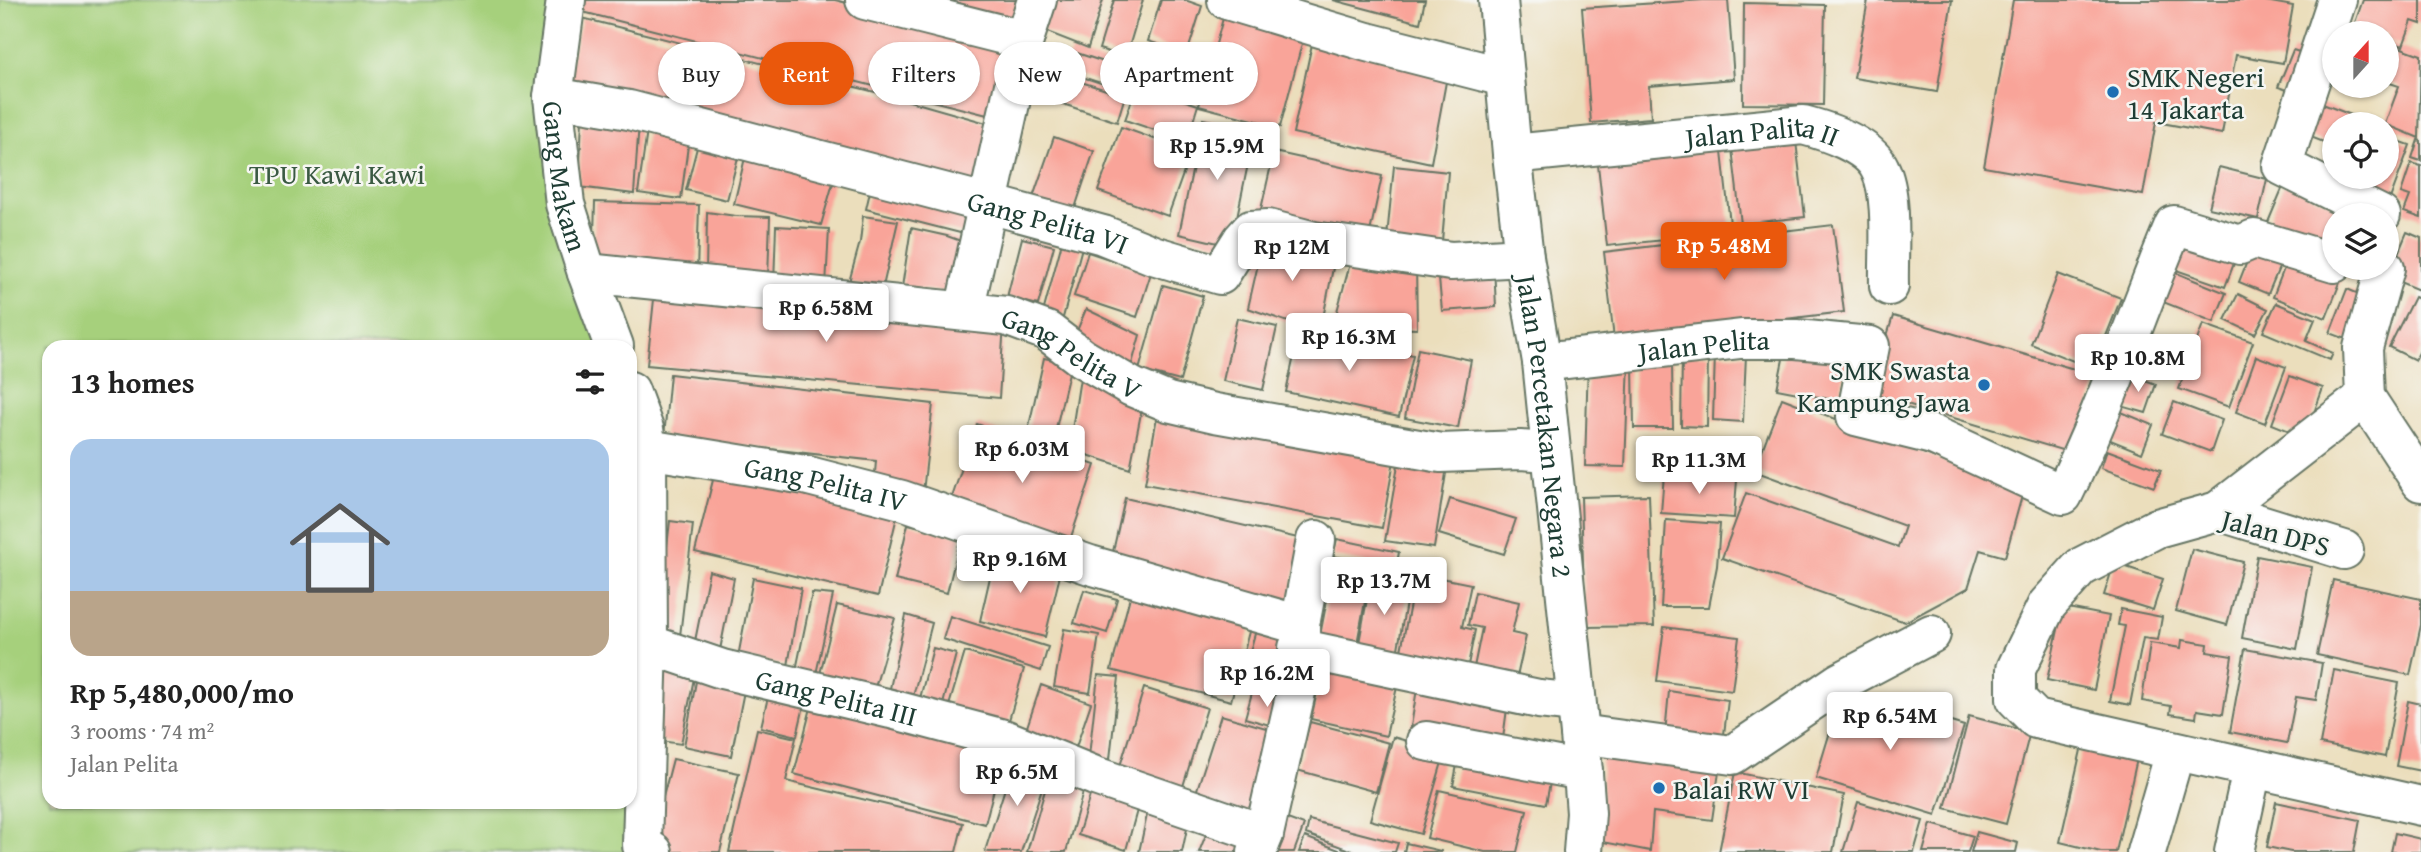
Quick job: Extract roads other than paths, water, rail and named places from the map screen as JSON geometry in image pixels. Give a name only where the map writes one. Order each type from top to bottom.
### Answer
[{"type":"street","name":"Gang Makam","points":[[566,0],[554,97],[565,204],[612,340]]},
{"type":"street","points":[[865,0],[1024,40]]},
{"type":"street","points":[[964,311],[1024,40],[1037,0]]},
{"type":"street","points":[[1227,0],[1367,42],[1497,75]]},
{"type":"street","name":"Jalan Percetakan Negara 2","points":[[1498,0],[1497,75],[1512,154],[1519,258],[1542,362],[1586,813],[1583,852]]},
{"type":"street","points":[[2337,0],[2281,166],[2357,203]]},
{"type":"street","name":"Gang Pelita VI","points":[[554,97],[629,110],[989,204],[1103,235],[1153,255],[1220,275],[1251,230],[1268,229],[1314,241],[1451,261],[1519,258]]},
{"type":"street","name":"Jalan Palita II","points":[[1512,154],[1803,125],[1831,132],[1858,147],[1880,166],[1888,188],[1889,286]]},
{"type":"street","name":"Jalan Pelita","points":[[1542,362],[1741,339],[1796,339],[1870,346],[1856,416],[1933,435],[2063,495],[2089,443],[2174,225],[2240,245],[2254,239],[2322,259]]},
{"type":"street","name":"Gang Pelita V","points":[[587,273],[1006,316],[1047,331],[1082,358],[1132,387],[1168,402],[1215,413],[1441,453],[1520,450],[1550,452]]},
{"type":"street","points":[[2373,280],[2363,348],[2365,397],[2421,482]]},
{"type":"street","points":[[2218,511],[2365,397]]},
{"type":"street","points":[[637,410],[647,449],[648,644],[642,845],[653,852]]},
{"type":"street","name":"Gang Pelita IV","points":[[647,449],[805,475],[902,500],[1299,637],[1539,699],[1579,736]]},
{"type":"street","name":"Jalan DPS","points":[[2344,550],[2218,511],[2157,528],[2081,567],[2047,605],[2016,669],[2016,699],[2036,719],[2421,806]]},
{"type":"street","points":[[1260,843],[1300,674],[1299,637],[1316,540]]},
{"type":"street","points":[[1426,741],[1579,736],[1732,755],[1840,682],[1931,634]]},
{"type":"street","name":"Gang Pelita III","points":[[648,644],[722,669],[1004,739],[1260,843]]},
{"type":"street","points":[[2146,852],[2175,752]]},
{"type":"street","points":[[2234,852],[2252,769]]},
{"type":"place","name":"SMK Negeri 14 Jakarta","points":[[2113,92]]},
{"type":"place","name":"SMK Swasta Kampung Jawa","points":[[1984,385]]},
{"type":"place","name":"Balai RW VI","points":[[1659,788]]},
{"type":"park label","name":"TPU Kawi Kawi","points":[[337,173]]}]
